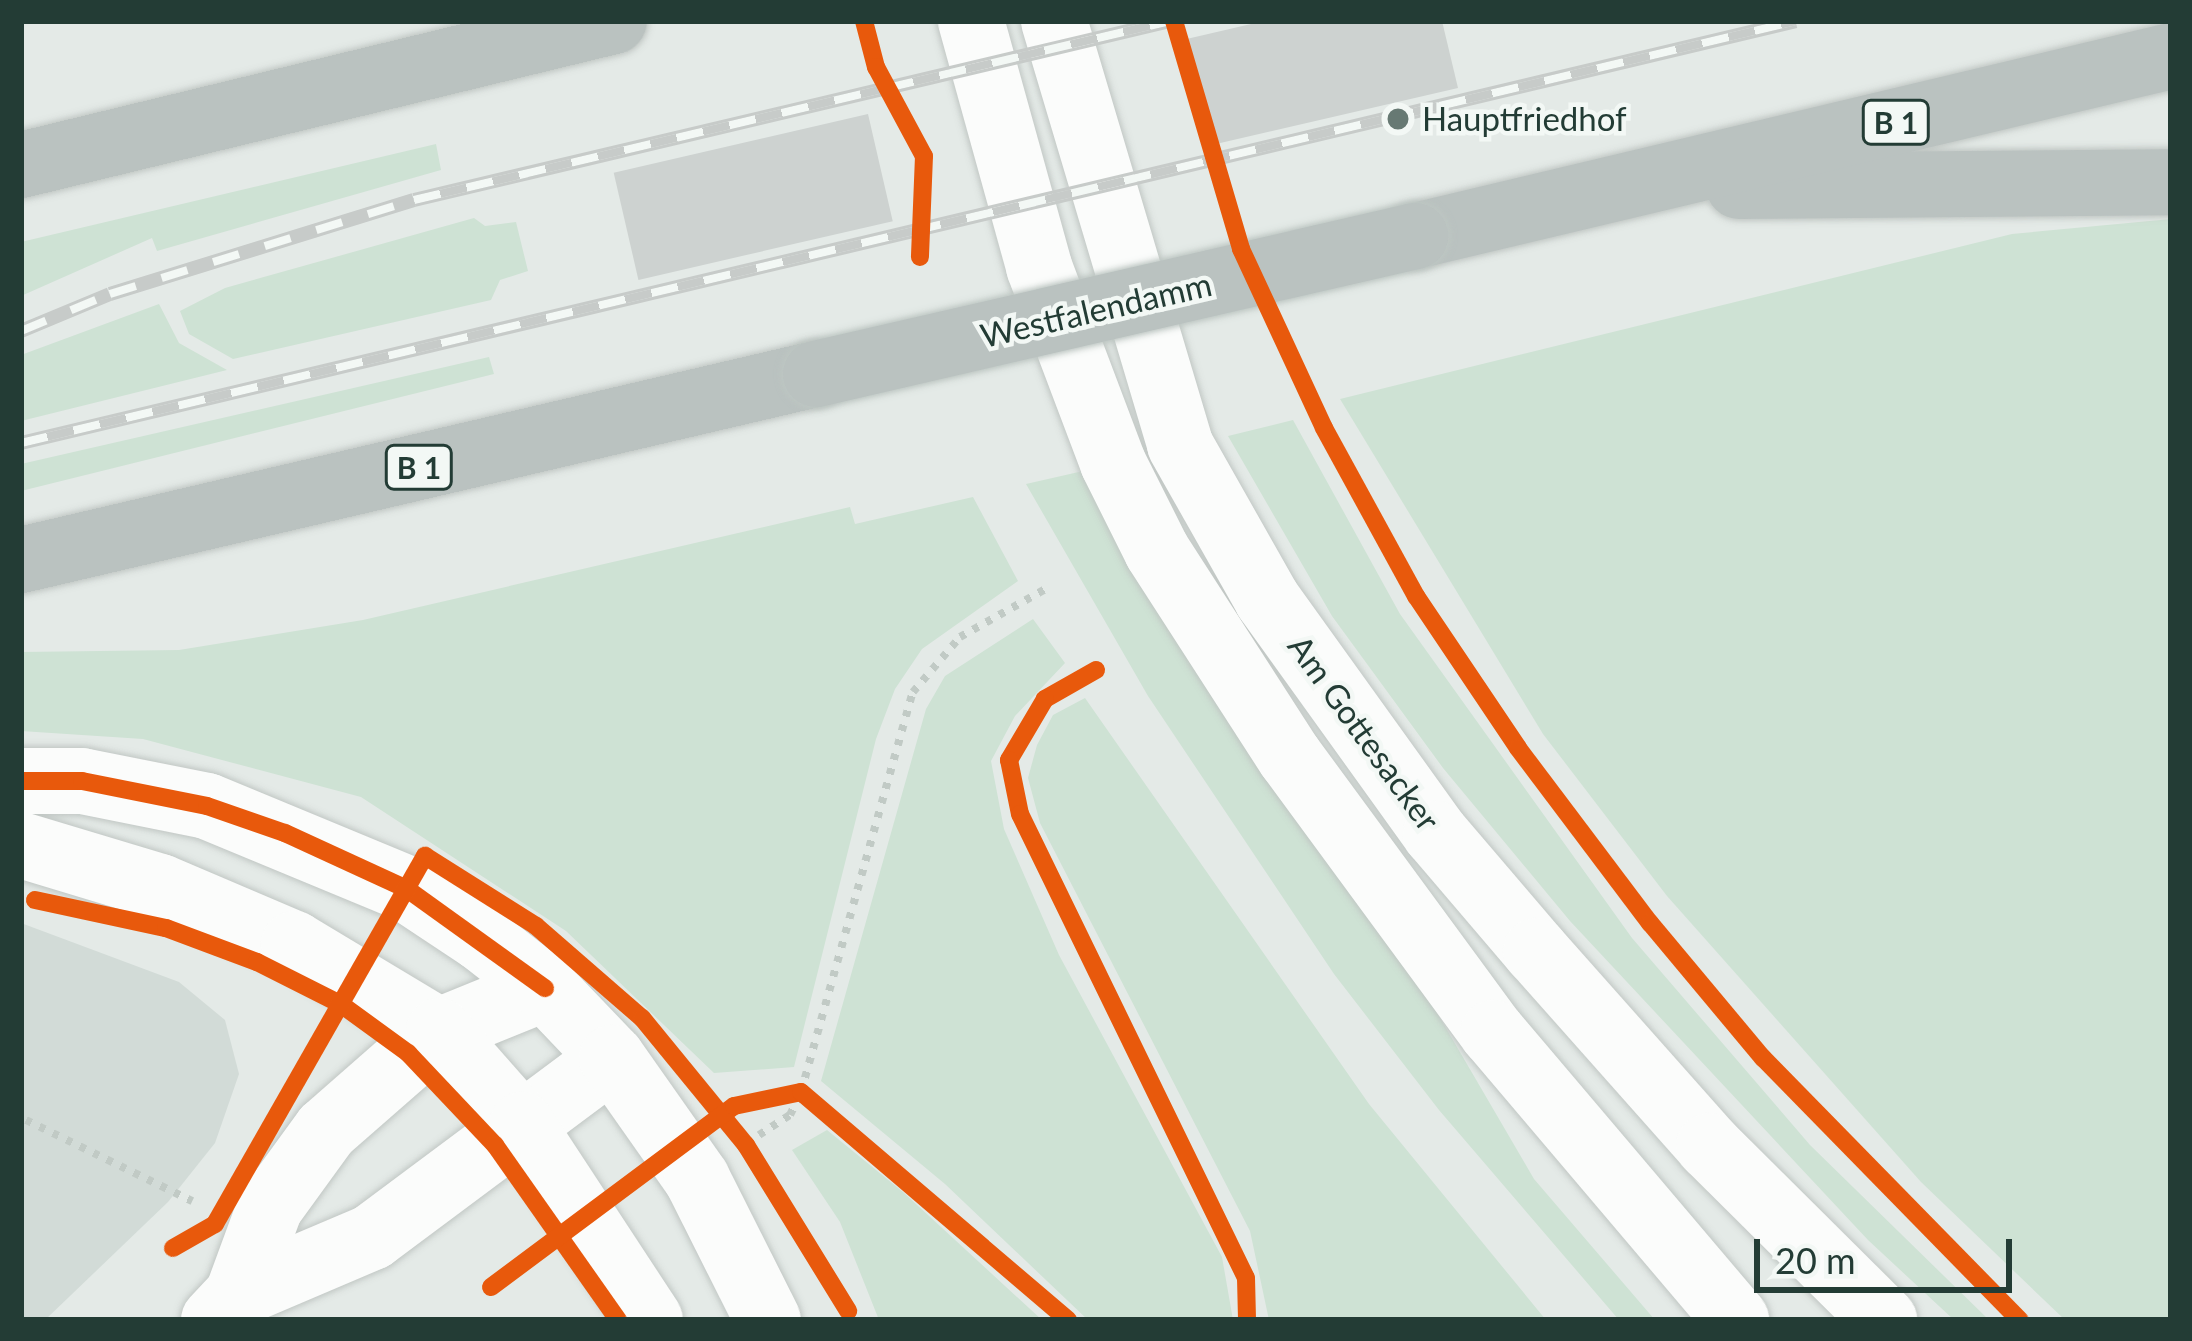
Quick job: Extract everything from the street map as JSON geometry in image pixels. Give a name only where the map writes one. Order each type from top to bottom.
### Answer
[{"type":"highway","points":[[21,164],[614,21]]},
{"type":"highway","name":"Westfalendamm","points":[[21,560],[2171,56]]},
{"type":"highway","points":[[1622,188],[2171,182]]},
{"type":"street","points":[[971,21],[1039,267],[1113,464],[1157,551],[1290,757],[1493,1033],[1736,1320]]},
{"type":"street","name":"Am Gottesacker","points":[[1054,21],[1180,445],[1267,598],[1436,834],[1521,934],[1709,1146],[1883,1320]]},
{"type":"street","points":[[21,781],[145,793],[284,833],[407,889],[544,988],[612,1058],[700,1130],[768,1320]]},
{"type":"street","points":[[21,845],[160,887],[294,944],[439,1031],[522,1125],[650,1320]]},
{"type":"street","points":[[226,1307],[270,1207],[326,1130],[439,1031],[544,988]]},
{"type":"street","points":[[226,1307],[372,1237],[612,1058]]},
{"type":"path","points":[[757,1136],[790,1114],[801,1091],[913,692],[960,638],[1049,587]]},
{"type":"path","points":[[700,1130],[801,1091]]},
{"type":"path","points":[[26,1120],[196,1202]]},
{"type":"path","points":[[700,1130],[758,1165]]},
{"type":"shaded area","points":[[21,923],[179,982],[225,1020],[239,1074],[215,1143],[168,1202],[45,1320],[21,1320]]},
{"type":"green space","points":[[436,144],[441,170],[157,251],[152,238],[21,296],[21,242]]},
{"type":"green space","points":[[474,218],[485,226],[516,222],[528,271],[500,280],[491,300],[233,359],[189,334],[180,311],[225,288]]},
{"type":"green space","points":[[2171,219],[2171,1320],[2065,1320],[1921,1182],[1667,896],[1543,734],[1340,399],[2012,234]]},
{"type":"green space","points":[[159,304],[179,343],[227,370],[21,421],[21,355]]},
{"type":"green space","points":[[489,357],[494,374],[21,491],[21,464]]},
{"type":"green space","points":[[1293,420],[1400,614],[1632,938],[1810,1145],[1989,1320],[1954,1320],[1868,1240],[1570,921],[1443,768],[1332,616],[1228,436]]},
{"type":"green space","points":[[1092,469],[1401,951],[1534,1179],[1655,1320],[1619,1320],[1439,1110],[1334,974],[1148,696],[1026,484]]},
{"type":"green space","points":[[973,497],[1018,581],[922,649],[895,689],[876,739],[794,1067],[714,1073],[566,931],[361,797],[143,739],[21,731],[21,652],[179,650],[363,620],[850,507],[855,524]]},
{"type":"green space","points":[[1033,619],[1065,663],[1015,716],[991,761],[1004,829],[1059,955],[1222,1257],[1233,1320],[1088,1320],[945,1184],[821,1081],[926,709],[945,676]]},
{"type":"green space","points":[[1085,698],[1369,1104],[1546,1320],[1269,1320],[1250,1231],[1040,823],[1028,778],[1037,745],[1053,715]]},
{"type":"green space","points":[[827,1130],[903,1192],[1042,1320],[879,1320],[840,1222],[792,1150]]},
{"type":"building","points":[[1264,21],[1442,21],[1458,88],[1203,147],[1178,41]]},
{"type":"building","points":[[868,114],[893,221],[638,280],[614,173]]},
{"type":"railway","points":[[21,331],[110,294],[414,200],[1170,21]]},
{"type":"railway","points":[[21,443],[1796,21]]},
{"type":"cycle path","points":[[864,21],[876,67],[924,156],[920,257]]},
{"type":"cycle path","points":[[1174,21],[1241,249],[1324,428],[1416,596],[1518,748],[1650,923],[1763,1058],[2020,1320]]},
{"type":"cycle path","points":[[1096,670],[1045,699],[1009,760],[1020,814],[1246,1278],[1247,1320]]},
{"type":"cycle path","points":[[21,781],[82,781],[207,806],[285,833],[407,889],[545,988]]},
{"type":"cycle path","points":[[173,1248],[215,1224],[425,856],[536,926],[642,1018],[746,1145],[848,1311]]},
{"type":"cycle path","points":[[35,900],[166,928],[257,962],[342,1005],[408,1053],[495,1145],[618,1320]]},
{"type":"cycle path","points":[[491,1287],[734,1106],[801,1092],[1068,1320]]},
{"type":"place","name":"Hauptfriedhof","points":[[1398,119]]}]
